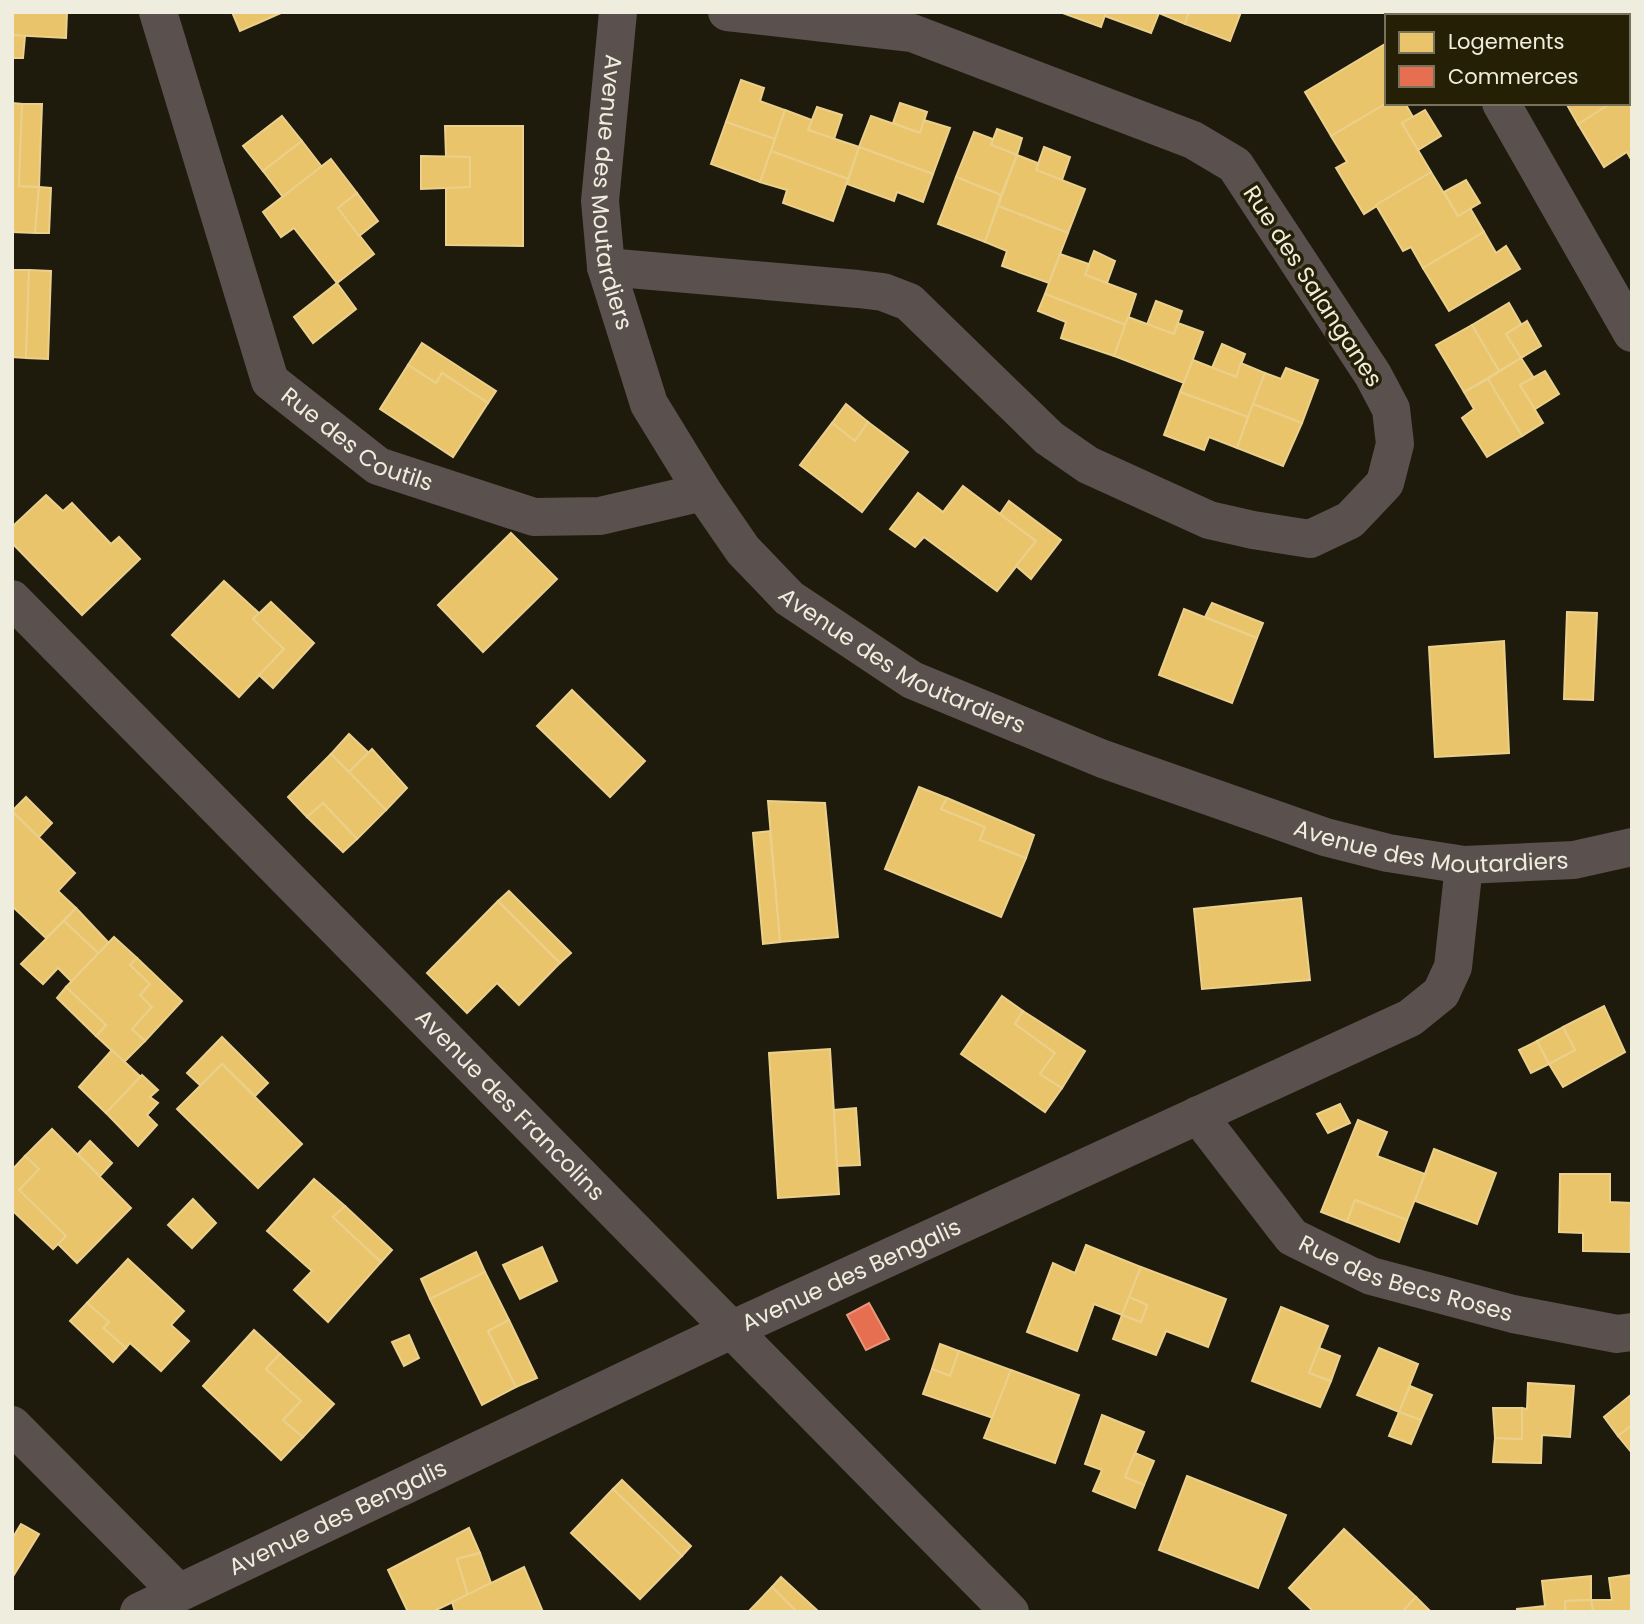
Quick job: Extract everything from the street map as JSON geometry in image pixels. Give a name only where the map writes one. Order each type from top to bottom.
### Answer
[{"type":"street","name":"Rue des Coutils","points":[[158,12],[270,381],[378,466],[534,517],[600,516],[703,492]]},
{"type":"street","name":"Avenue des Moutardiers","points":[[618,12],[600,201],[606,267],[649,404],[703,492],[743,550],[789,598],[912,680],[1103,759],[1325,837],[1388,853],[1464,865],[1574,860],[1632,847]]},
{"type":"street","name":"Rue des Salanganes","points":[[606,267],[858,289],[883,292],[909,302],[1049,438],[1088,465],[1209,520],[1310,538],[1350,520],[1385,483],[1395,444],[1391,409],[1373,374],[1235,165],[1192,140],[912,33],[727,12]]},
{"type":"street","points":[[1502,105],[1632,333]]},
{"type":"street","name":"Avenue des Francolins","points":[[12,599],[1010,1612]]},
{"type":"street","name":"Avenue des Bengalis","points":[[139,1612],[731,1330],[1410,1018],[1441,993],[1453,967],[1464,865]]},
{"type":"street","name":"Rue des Becs Roses","points":[[1198,1115],[1292,1237],[1371,1276],[1513,1314],[1617,1334],[1632,1332]]},
{"type":"street","points":[[12,1425],[178,1592]]},
{"type":"building: Logements","points":[[12,12],[67,12],[66,38],[12,35]]},
{"type":"building: Logements","points":[[232,12],[283,12],[240,31]]},
{"type":"building: Logements","points":[[1060,12],[1106,12],[1101,27]]},
{"type":"building: Logements","points":[[1106,12],[1189,12],[1185,24],[1159,13],[1151,33],[1105,16]]},
{"type":"building: Logements","points":[[1189,12],[1241,12],[1230,41],[1185,24]]},
{"type":"building: Logements","points":[[1530,12],[1584,14],[1531,14]]},
{"type":"building: Logements","points":[[12,35],[25,36],[23,58],[12,58]]},
{"type":"building: Logements","points":[[1385,44],[1385,104],[1331,136],[1305,92]]},
{"type":"building: Logements","points":[[741,80],[764,88],[760,101],[785,110],[775,139],[726,122]]},
{"type":"building: Logements","points":[[12,103],[22,104],[19,186],[39,187],[35,233],[12,232]]},
{"type":"building: Logements","points":[[900,103],[927,112],[920,133],[893,123]]},
{"type":"building: Logements","points":[[22,104],[42,104],[39,187],[19,186]]},
{"type":"building: Logements","points":[[1385,104],[1406,105],[1413,117],[1402,123],[1431,172],[1364,214],[1336,168],[1347,162],[1331,136]]},
{"type":"building: Logements","points":[[1567,105],[1608,105],[1578,124]]},
{"type":"building: Logements","points":[[1608,105],[1630,105],[1632,161],[1627,152],[1604,167],[1578,124]]},
{"type":"building: Logements","points":[[817,107],[842,115],[834,139],[808,130]]},
{"type":"building: Logements","points":[[785,110],[812,120],[808,130],[859,147],[848,179],[771,151]]},
{"type":"building: Logements","points":[[1425,110],[1441,136],[1418,150],[1402,123]]},
{"type":"building: Logements","points":[[282,116],[302,141],[263,171],[243,146]]},
{"type":"building: Logements","points":[[871,116],[920,133],[924,120],[950,128],[933,174],[859,147]]},
{"type":"building: Logements","points":[[726,122],[775,139],[760,182],[711,164]]},
{"type":"building: Logements","points":[[445,126],[523,126],[523,246],[446,245],[446,187],[470,187],[470,157],[446,157]]},
{"type":"building: Logements","points":[[997,129],[1022,138],[1017,155],[991,145]]},
{"type":"building: Logements","points":[[974,132],[993,139],[991,145],[1017,155],[1001,195],[956,177]]},
{"type":"building: Logements","points":[[302,141],[322,167],[283,197],[263,171]]},
{"type":"building: Logements","points":[[859,147],[933,174],[923,202],[897,192],[894,201],[847,184]]},
{"type":"building: Logements","points":[[1044,147],[1070,157],[1062,180],[1036,170]]},
{"type":"building: Logements","points":[[771,151],[848,179],[833,221],[783,203],[787,190],[760,182]]},
{"type":"building: Logements","points":[[1017,155],[1038,163],[1036,170],[1085,189],[1068,233],[998,206]]},
{"type":"building: Logements","points":[[421,156],[470,157],[470,187],[421,189]]},
{"type":"building: Logements","points":[[331,159],[357,193],[338,208],[374,254],[337,283],[294,228],[281,237],[263,212]]},
{"type":"building: Logements","points":[[1431,172],[1458,216],[1470,208],[1484,232],[1423,268],[1411,247],[1403,251],[1376,205]]},
{"type":"building: Logements","points":[[956,177],[1001,195],[985,242],[938,224]]},
{"type":"building: Logements","points":[[1466,180],[1480,203],[1458,216],[1444,192]]},
{"type":"building: Logements","points":[[39,187],[51,188],[49,233],[35,233]]},
{"type":"building: Logements","points":[[357,193],[378,221],[359,236],[338,208]]},
{"type":"building: Logements","points":[[998,206],[1068,233],[1049,283],[1002,266],[1007,251],[985,242]]},
{"type":"building: Logements","points":[[1484,232],[1496,253],[1506,246],[1520,269],[1449,311],[1423,268]]},
{"type":"building: Logements","points":[[1094,251],[1115,261],[1107,283],[1085,275]]},
{"type":"building: Logements","points":[[1060,254],[1089,264],[1085,275],[1136,294],[1126,325],[1045,294]]},
{"type":"building: Logements","points":[[12,270],[29,270],[26,358],[12,357]]},
{"type":"building: Logements","points":[[29,270],[51,271],[48,359],[26,358]]},
{"type":"building: Logements","points":[[337,283],[356,309],[313,343],[294,317]]},
{"type":"building: Logements","points":[[1045,294],[1126,325],[1114,356],[1061,338],[1066,322],[1038,311]]},
{"type":"building: Logements","points":[[1156,301],[1182,311],[1174,334],[1147,325]]},
{"type":"building: Logements","points":[[1509,303],[1521,324],[1506,334],[1521,358],[1499,371],[1472,325]]},
{"type":"building: Logements","points":[[1128,317],[1174,334],[1178,323],[1203,332],[1184,383],[1114,356]]},
{"type":"building: Logements","points":[[1527,321],[1541,346],[1521,358],[1506,334]]},
{"type":"building: Logements","points":[[1472,325],[1499,371],[1464,392],[1436,345]]},
{"type":"building: Logements","points":[[422,343],[496,391],[488,403],[442,373],[436,383],[408,365]]},
{"type":"building: Logements","points":[[1222,344],[1245,354],[1236,377],[1212,368]]},
{"type":"building: Logements","points":[[1521,358],[1534,378],[1520,385],[1543,423],[1522,436],[1488,379]]},
{"type":"building: Logements","points":[[1193,360],[1236,377],[1241,363],[1265,373],[1248,417],[1180,392]]},
{"type":"building: Logements","points":[[408,365],[436,383],[442,373],[488,403],[453,457],[380,409]]},
{"type":"building: Logements","points":[[1286,368],[1318,380],[1302,423],[1253,404],[1265,373],[1281,379]]},
{"type":"building: Logements","points":[[1545,371],[1559,394],[1535,409],[1520,385]]},
{"type":"building: Logements","points":[[1488,379],[1522,436],[1487,457],[1462,418],[1474,409],[1464,392]]},
{"type":"building: Logements","points":[[1180,392],[1248,417],[1237,448],[1209,437],[1204,450],[1164,435]]},
{"type":"building: Logements","points":[[846,404],[868,422],[855,441],[832,423]]},
{"type":"building: Logements","points":[[1253,404],[1302,423],[1283,466],[1237,448]]},
{"type":"building: Logements","points":[[868,422],[908,452],[862,512],[800,465],[832,423],[855,441]]},
{"type":"building: Logements","points":[[963,486],[1036,541],[997,591],[924,537],[915,547],[890,529],[918,493],[943,512]]},
{"type":"building: Logements","points":[[46,495],[63,511],[72,503],[111,544],[119,537],[140,559],[82,615],[12,543],[12,527]]},
{"type":"building: Logements","points":[[1009,501],[1061,540],[1031,579],[1016,566],[1036,541],[1000,514]]},
{"type":"building: Logements","points":[[511,533],[557,579],[483,652],[438,605]]},
{"type":"building: Logements","points":[[224,581],[259,613],[253,619],[284,649],[239,697],[172,635]]},
{"type":"building: Logements","points":[[271,602],[314,643],[273,688],[259,675],[284,649],[253,619]]},
{"type":"building: Logements","points":[[1212,603],[1263,623],[1257,638],[1205,617]]},
{"type":"building: Logements","points":[[1184,609],[1257,638],[1232,703],[1159,675]]},
{"type":"building: Logements","points":[[1567,612],[1597,613],[1593,700],[1564,699]]},
{"type":"building: Logements","points":[[1504,641],[1509,753],[1435,757],[1429,647]]},
{"type":"building: Logements","points":[[572,690],[645,761],[610,797],[537,726]]},
{"type":"building: Logements","points":[[349,734],[369,753],[349,772],[331,754]]},
{"type":"building: Logements","points":[[372,749],[407,788],[386,810],[349,772]]},
{"type":"building: Logements","points":[[331,754],[386,810],[357,839],[323,803],[307,817],[288,797]]},
{"type":"building: Logements","points":[[919,787],[947,798],[941,809],[985,827],[980,840],[1026,858],[1001,917],[885,869]]},
{"type":"building: Logements","points":[[26,797],[52,823],[38,838],[12,811]]},
{"type":"building: Logements","points":[[947,798],[1034,835],[1026,858],[980,840],[985,827],[941,809]]},
{"type":"building: Logements","points":[[768,801],[825,803],[838,937],[780,942]]},
{"type":"building: Logements","points":[[323,803],[357,839],[343,852],[307,817]]},
{"type":"building: Logements","points":[[12,811],[75,873],[58,891],[76,908],[46,938],[12,906]]},
{"type":"building: Logements","points":[[770,831],[780,942],[763,944],[753,833]]},
{"type":"building: Logements","points":[[509,891],[571,953],[560,963],[498,901]]},
{"type":"building: Logements","points":[[1301,898],[1310,980],[1202,989],[1194,909]]},
{"type":"building: Logements","points":[[498,901],[560,963],[519,1005],[497,983],[467,1013],[427,973]]},
{"type":"building: Logements","points":[[76,908],[109,943],[99,954],[64,921]]},
{"type":"building: Logements","points":[[64,921],[99,954],[72,982],[58,968],[43,984],[21,964]]},
{"type":"building: Logements","points":[[114,937],[137,958],[130,965],[150,984],[140,995],[152,1007],[132,1029],[145,1041],[124,1062],[96,1036],[106,1025],[66,987]]},
{"type":"building: Logements","points":[[137,958],[182,1001],[145,1041],[132,1029],[152,1007],[140,995],[150,984],[130,965]]},
{"type":"building: Logements","points":[[66,987],[106,1025],[96,1036],[57,998]]},
{"type":"building: Logements","points":[[1002,996],[1023,1011],[1015,1024],[1055,1053],[1040,1074],[1062,1088],[1045,1112],[961,1054]]},
{"type":"building: Logements","points":[[1604,1006],[1625,1052],[1563,1087],[1549,1064],[1575,1050],[1563,1027]]},
{"type":"building: Logements","points":[[1023,1011],[1085,1051],[1062,1088],[1040,1074],[1055,1053],[1015,1024]]},
{"type":"building: Logements","points":[[1563,1027],[1575,1050],[1549,1064],[1537,1041]]},
{"type":"building: Logements","points":[[222,1037],[268,1083],[255,1096],[222,1064],[201,1086],[187,1073]]},
{"type":"building: Logements","points":[[1537,1041],[1549,1064],[1531,1073],[1519,1050]]},
{"type":"building: Logements","points":[[830,1049],[839,1194],[778,1198],[769,1053]]},
{"type":"building: Logements","points":[[112,1050],[141,1077],[106,1113],[79,1087]]},
{"type":"building: Logements","points":[[222,1064],[302,1144],[258,1188],[177,1109]]},
{"type":"building: Logements","points":[[142,1075],[158,1090],[150,1097],[158,1103],[147,1115],[157,1125],[138,1146],[106,1113]]},
{"type":"building: Logements","points":[[1340,1104],[1350,1123],[1328,1133],[1317,1114]]},
{"type":"building: Logements","points":[[856,1108],[860,1165],[837,1166],[834,1110]]},
{"type":"building: Logements","points":[[1358,1120],[1387,1132],[1377,1156],[1425,1174],[1407,1220],[1355,1200],[1347,1222],[1321,1212]]},
{"type":"building: Logements","points":[[52,1129],[131,1208],[77,1263],[58,1244],[66,1236],[19,1190],[39,1169],[25,1156]]},
{"type":"building: Logements","points":[[90,1141],[112,1163],[100,1176],[78,1154]]},
{"type":"building: Logements","points":[[1434,1149],[1496,1173],[1477,1224],[1415,1201]]},
{"type":"building: Logements","points":[[25,1156],[39,1169],[19,1190],[66,1236],[53,1249],[12,1210],[12,1170]]},
{"type":"building: Logements","points":[[1560,1174],[1610,1174],[1610,1202],[1631,1203],[1630,1252],[1583,1251],[1583,1233],[1559,1232]]},
{"type":"building: Logements","points":[[314,1179],[345,1206],[333,1217],[381,1262],[328,1322],[294,1290],[312,1271],[267,1231]]},
{"type":"building: Logements","points":[[193,1199],[216,1223],[192,1248],[168,1225]]},
{"type":"building: Logements","points":[[1355,1200],[1407,1220],[1399,1242],[1347,1222]]},
{"type":"building: Logements","points":[[345,1206],[392,1250],[381,1262],[333,1217]]},
{"type":"building: Logements","points":[[1086,1245],[1141,1267],[1122,1315],[1094,1304],[1077,1351],[1027,1332],[1053,1263],[1075,1273]]},
{"type":"building: Logements","points":[[542,1247],[557,1281],[520,1299],[503,1265]]},
{"type":"building: Logements","points":[[476,1252],[485,1272],[430,1299],[421,1279]]},
{"type":"building: Logements","points":[[128,1259],[184,1311],[171,1325],[189,1341],[161,1371],[130,1343],[126,1348],[103,1328],[109,1322],[87,1303]]},
{"type":"building: Logements","points":[[1141,1267],[1226,1299],[1208,1347],[1166,1331],[1156,1355],[1113,1339],[1122,1315],[1141,1322],[1147,1305],[1129,1297]]},
{"type":"building: Logements","points":[[485,1272],[509,1320],[488,1331],[516,1387],[482,1405],[430,1299]]},
{"type":"building: Logements","points":[[1129,1297],[1147,1305],[1141,1322],[1122,1315]]},
{"type":"building: Logements","points":[[87,1303],[109,1322],[103,1328],[126,1348],[113,1362],[70,1321]]},
{"type":"building: Logements","points":[[1281,1307],[1328,1326],[1309,1373],[1331,1381],[1320,1407],[1252,1381]]},
{"type":"building: Logements","points":[[509,1320],[537,1378],[516,1387],[488,1331]]},
{"type":"building: Logements","points":[[254,1330],[280,1354],[266,1369],[301,1401],[283,1420],[303,1437],[281,1460],[203,1386]]},
{"type":"building: Logements","points":[[409,1335],[419,1358],[404,1366],[392,1342]]},
{"type":"building: Logements","points":[[940,1344],[959,1351],[950,1376],[932,1369]]},
{"type":"building: Logements","points":[[1319,1348],[1340,1356],[1331,1381],[1309,1373]]},
{"type":"building: Logements","points":[[1379,1348],[1418,1364],[1399,1412],[1357,1395]]},
{"type":"building: Logements","points":[[959,1351],[1011,1370],[993,1418],[923,1394],[932,1369],[950,1376]]},
{"type":"building: Logements","points":[[280,1354],[334,1404],[303,1437],[283,1420],[301,1401],[266,1369]]},
{"type":"building: Logements","points":[[1011,1370],[1079,1395],[1055,1463],[984,1438]]},
{"type":"building: Logements","points":[[1528,1383],[1574,1386],[1570,1437],[1542,1435],[1541,1463],[1493,1462],[1495,1438],[1522,1439],[1522,1408],[1527,1409]]},
{"type":"building: Logements","points":[[1410,1386],[1432,1395],[1421,1420],[1399,1412]]},
{"type":"building: Logements","points":[[1632,1394],[1632,1425],[1618,1436],[1604,1417]]},
{"type":"building: Logements","points":[[1493,1408],[1522,1408],[1522,1439],[1495,1438]]},
{"type":"building: Logements","points":[[1399,1412],[1421,1420],[1411,1444],[1389,1436]]},
{"type":"building: Logements","points":[[1102,1415],[1144,1432],[1125,1477],[1144,1485],[1135,1508],[1093,1491],[1102,1470],[1085,1464]]},
{"type":"building: Logements","points":[[1632,1425],[1632,1453],[1618,1436]]},
{"type":"building: Logements","points":[[1135,1453],[1154,1461],[1144,1485],[1125,1477]]},
{"type":"building: Logements","points":[[1187,1476],[1286,1515],[1258,1588],[1159,1550]]},
{"type":"building: Logements","points":[[622,1480],[691,1546],[682,1556],[613,1489]]},
{"type":"building: Logements","points":[[613,1489],[682,1556],[640,1599],[571,1533]]},
{"type":"building: Logements","points":[[21,1524],[39,1534],[12,1578],[12,1539]]},
{"type":"building: Logements","points":[[469,1528],[480,1553],[457,1559],[468,1595],[432,1612],[408,1612],[388,1570]]},
{"type":"building: Logements","points":[[1344,1529],[1416,1597],[1402,1612],[1314,1612],[1289,1588]]},
{"type":"building: Logements","points":[[480,1553],[491,1583],[468,1595],[457,1559]]},
{"type":"building: Logements","points":[[524,1567],[543,1612],[455,1612],[452,1602]]},
{"type":"building: Logements","points":[[1632,1575],[1632,1612],[1593,1612],[1591,1600],[1612,1600],[1609,1578]]},
{"type":"building: Logements","points":[[1591,1576],[1591,1600],[1565,1601],[1566,1612],[1517,1612],[1517,1609],[1545,1606],[1542,1581]]},
{"type":"building: Logements","points":[[781,1577],[819,1612],[797,1612],[772,1587]]},
{"type":"building: Logements","points":[[772,1587],[797,1612],[748,1612]]},
{"type":"building: Logements","points":[[1416,1597],[1431,1612],[1402,1612]]},
{"type":"building: Logements","points":[[1591,1600],[1593,1612],[1566,1612],[1565,1601]]},
{"type":"building: Commerces","points":[[869,1303],[889,1339],[866,1350],[847,1315]]}]
